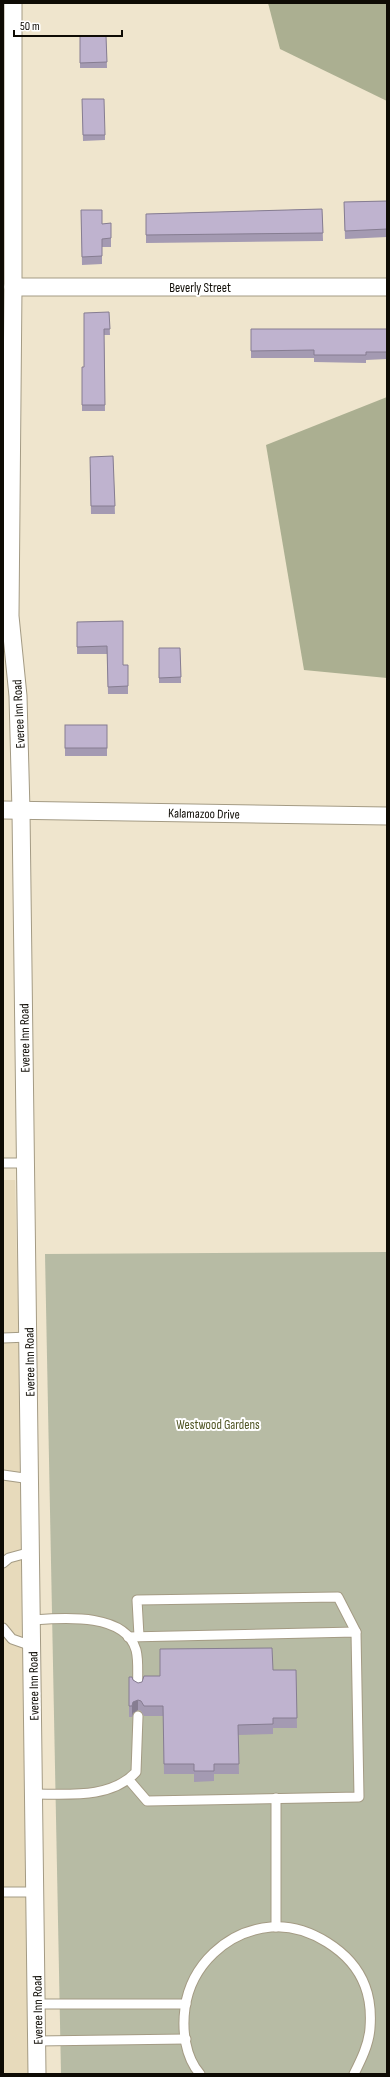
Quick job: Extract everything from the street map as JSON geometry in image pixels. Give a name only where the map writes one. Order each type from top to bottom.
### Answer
[{"type":"street","name":"Everee Inn Road","points":[[13,3],[8,270],[13,287],[10,616],[18,696],[21,810],[32,1552],[37,2074]]},
{"type":"street","name":"Beverly Street","points":[[13,287],[387,287]]},
{"type":"street","name":"Kalamazoo Drive","points":[[3,810],[387,816]]},
{"type":"lane","points":[[3,1163],[26,1163]]},
{"type":"lane","points":[[3,1338],[29,1337]]},
{"type":"lane","points":[[3,1475],[31,1479]]},
{"type":"lane","points":[[3,1563],[9,1558],[32,1552]]},
{"type":"lane","points":[[129,1780],[147,1801],[359,1797],[356,1632],[338,1597],[137,1600],[139,1636]]},
{"type":"lane","points":[[32,1620],[76,1618],[107,1624],[126,1633],[136,1650],[138,1687]]},
{"type":"lane","points":[[3,1628],[12,1639],[32,1646]]},
{"type":"lane","points":[[128,1636],[356,1632]]},
{"type":"lane","points":[[34,1794],[90,1793],[117,1786],[129,1780],[136,1772],[138,1716]]},
{"type":"lane","points":[[276,1798],[276,1927]]},
{"type":"lane","points":[[3,1892],[35,1892]]},
{"type":"lane","points":[[200,2074],[187,2048],[183,2023],[186,1998],[198,1971],[215,1950],[243,1934],[276,1927],[295,1929],[321,1938],[343,1954],[357,1971],[365,1986],[370,2006],[370,2029],[364,2054],[354,2074]]},
{"type":"lane","points":[[36,2004],[186,2004]]},
{"type":"lane","points":[[37,2041],[186,2039]]},
{"type":"shaded area","points":[[3,1180],[15,1180],[36,2074],[3,2074]]},
{"type":"green space","points":[[268,3],[387,3],[387,101],[280,49]]},
{"type":"green space","points":[[387,397],[387,678],[304,670],[266,445]]},
{"type":"green space","name":"Westwood Gardens","points":[[387,1252],[387,2074],[61,2074],[45,1254]]},
{"type":"building","points":[[80,36],[106,36],[107,62],[80,63]]},
{"type":"building","points":[[82,99],[104,99],[105,135],[83,135]]},
{"type":"building","points":[[387,201],[387,229],[345,231],[344,202]]},
{"type":"building","points":[[322,209],[323,233],[146,235],[146,214]]},
{"type":"building","points":[[81,210],[102,210],[102,224],[111,223],[111,238],[102,239],[102,256],[82,257]]},
{"type":"building","points":[[109,312],[110,329],[104,329],[105,405],[82,405],[84,313]]},
{"type":"building","points":[[251,329],[387,329],[387,352],[366,352],[366,355],[314,355],[314,350],[251,351]]},
{"type":"building","points":[[113,456],[115,506],[91,506],[90,457]]},
{"type":"building","points":[[123,621],[123,665],[128,665],[128,686],[108,687],[107,646],[77,647],[77,622]]},
{"type":"building","points":[[159,648],[180,648],[181,677],[159,678]]},
{"type":"building","points":[[65,725],[107,725],[107,748],[65,748]]},
{"type":"building","points":[[272,1648],[273,1670],[296,1670],[297,1718],[273,1718],[273,1724],[238,1725],[239,1764],[214,1764],[214,1771],[194,1771],[194,1764],[164,1764],[163,1706],[144,1706],[141,1701],[138,1700],[133,1702],[132,1706],[129,1706],[129,1677],[132,1677],[133,1680],[138,1683],[142,1682],[144,1676],[160,1676],[160,1649]]}]
